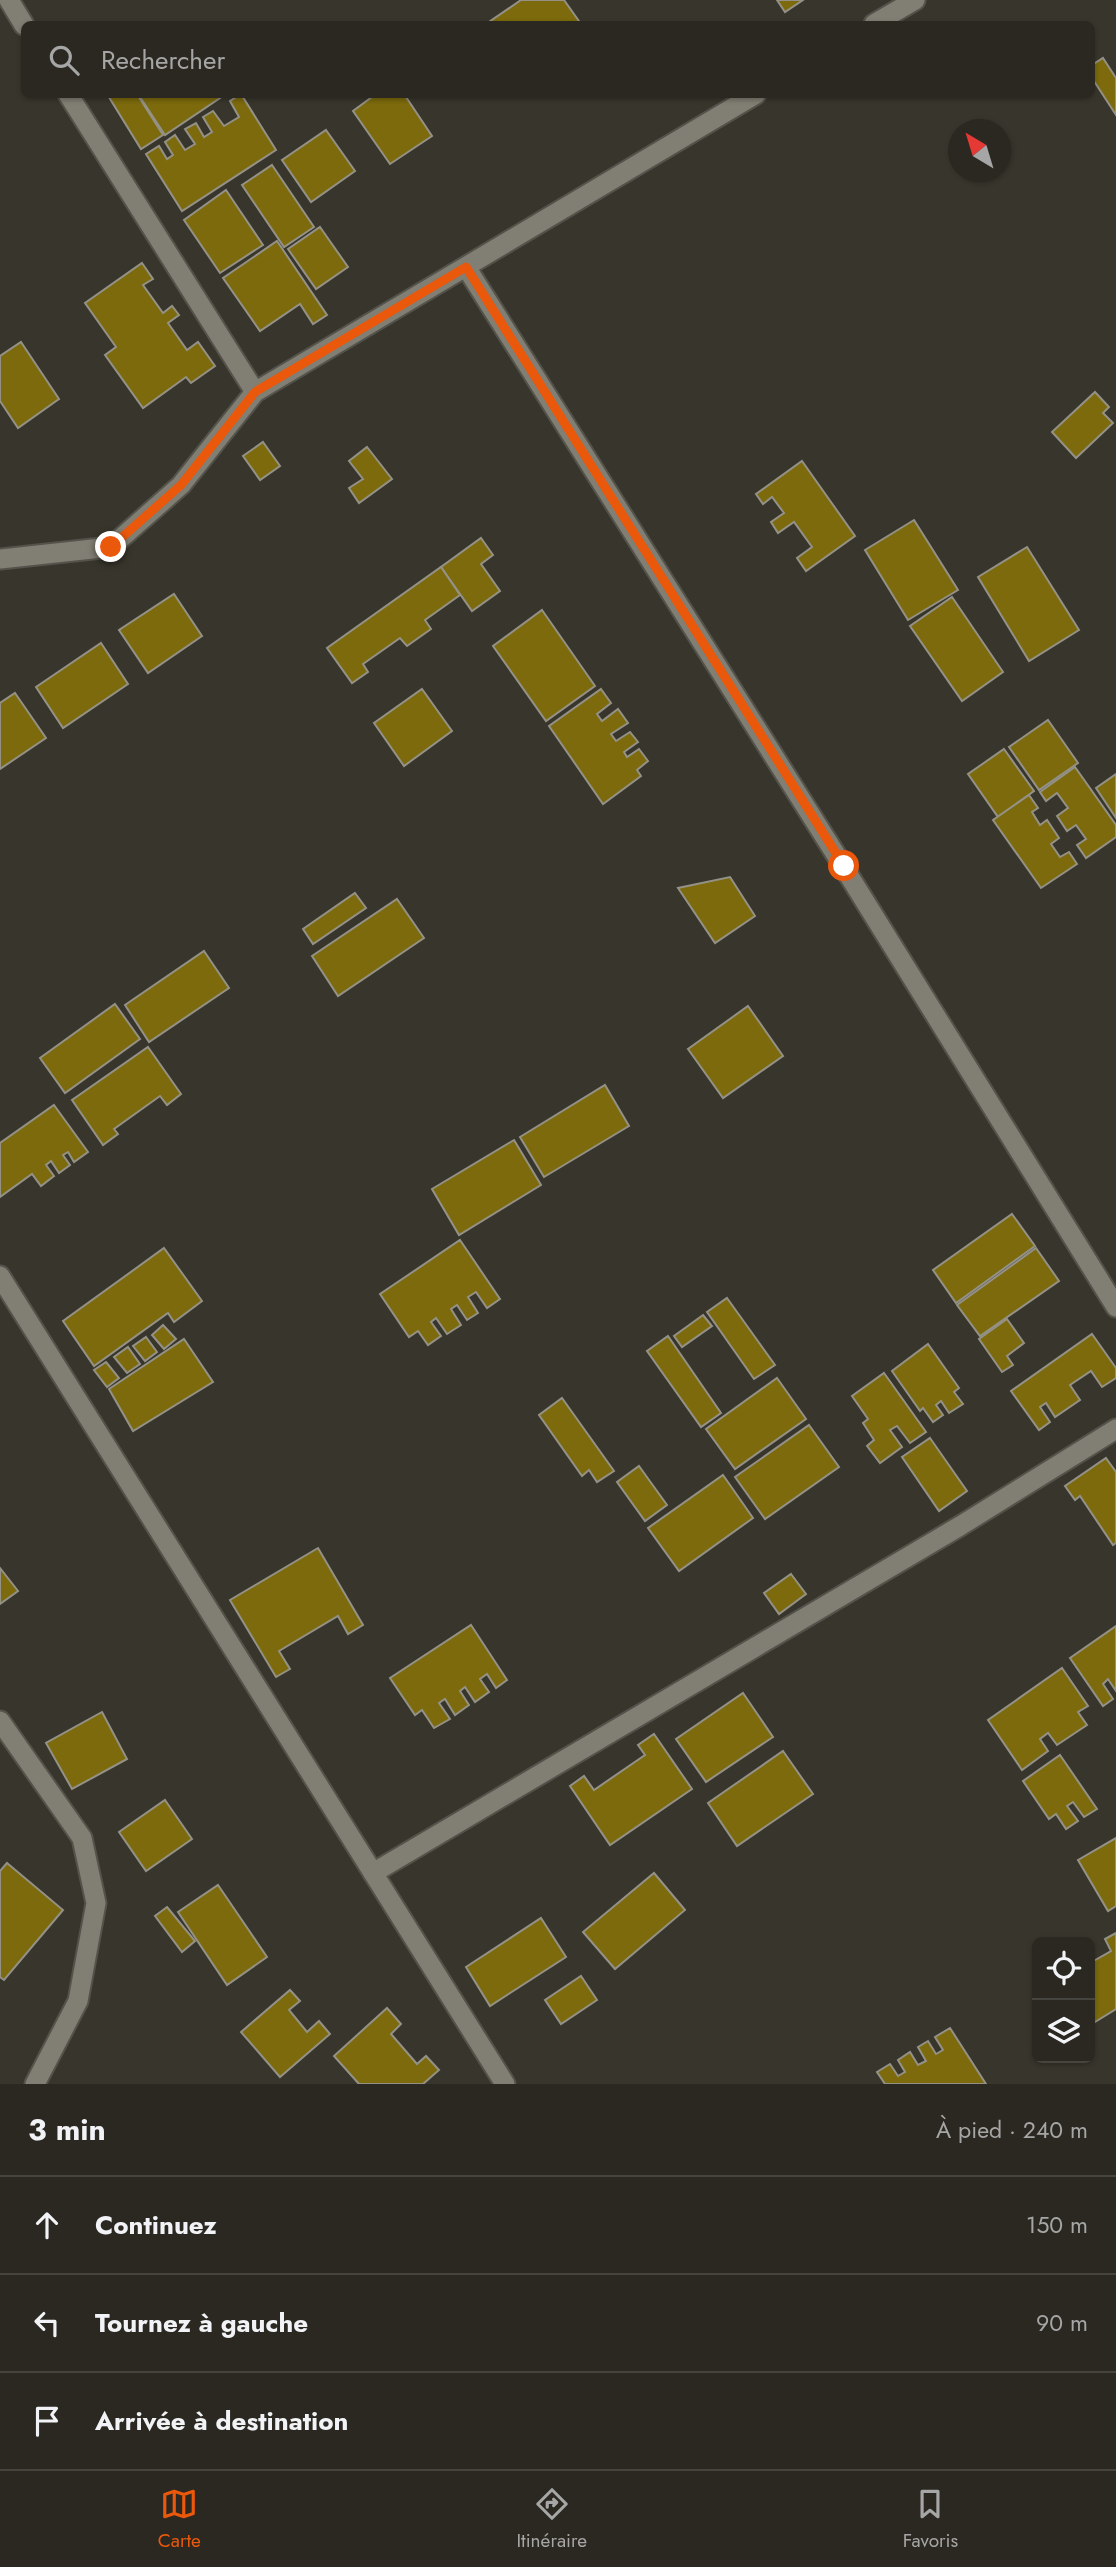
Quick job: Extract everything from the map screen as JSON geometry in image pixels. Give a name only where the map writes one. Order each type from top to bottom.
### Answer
[{"type":"street","points":[[9,0],[22,21]]},
{"type":"street","points":[[879,21],[915,0]]},
{"type":"street","points":[[71,98],[255,392]]},
{"type":"street","points":[[0,559],[111,547],[181,485],[255,392],[749,98]]},
{"type":"street","points":[[466,267],[844,866],[1116,1307]]},
{"type":"street","points":[[0,1276],[505,2084]]},
{"type":"street","points":[[373,1873],[948,1533],[1116,1429]]},
{"type":"street","points":[[0,1721],[82,1838],[96,1903],[78,2001],[35,2084]]},
{"type":"building","points":[[521,0],[564,0],[579,21],[490,21]]},
{"type":"building","points":[[777,0],[803,0],[785,12]]},
{"type":"building","points":[[1103,58],[1116,78],[1116,115],[1095,83],[1095,63]]},
{"type":"building","points":[[109,98],[140,98],[163,135],[141,149]]},
{"type":"building","points":[[141,98],[220,98],[165,135]]},
{"type":"building","points":[[244,98],[276,150],[182,211],[146,154],[159,146],[167,159],[173,155],[165,142],[175,135],[185,150],[195,144],[185,129],[196,123],[204,137],[212,132],[203,117],[213,111],[224,126],[239,117],[230,101]]},
{"type":"building","points":[[371,98],[407,98],[432,136],[390,164],[353,111]]},
{"type":"building","points":[[326,130],[355,171],[311,202],[282,160]]},
{"type":"building","points":[[272,165],[314,227],[284,247],[242,185]]},
{"type":"building","points":[[226,190],[263,245],[220,273],[184,220]]},
{"type":"building","points":[[320,227],[348,267],[316,289],[288,249]]},
{"type":"building","points":[[277,241],[327,315],[313,324],[300,304],[260,331],[223,278]]},
{"type":"building","points":[[142,263],[153,279],[143,285],[163,313],[172,306],[179,315],[168,323],[187,350],[198,342],[215,366],[191,383],[186,377],[143,408],[105,355],[116,347],[85,303]]},
{"type":"building","points":[[21,342],[59,399],[18,428],[0,401],[0,356]]},
{"type":"building","points":[[1095,392],[1109,407],[1103,413],[1113,423],[1076,458],[1052,432]]},
{"type":"building","points":[[263,442],[280,466],[260,480],[243,456]]},
{"type":"building","points":[[367,447],[392,479],[359,503],[349,488],[363,479],[349,461]]},
{"type":"building","points":[[802,461],[855,536],[806,571],[797,558],[812,547],[794,522],[778,533],[771,522],[784,513],[772,497],[763,504],[756,494]]},
{"type":"building","points":[[914,520],[958,590],[908,620],[865,550]]},
{"type":"building","points":[[481,538],[493,555],[481,564],[500,591],[472,611],[441,567]]},
{"type":"building","points":[[1027,547],[1079,630],[1029,661],[978,577]]},
{"type":"building","points":[[441,567],[460,595],[425,620],[431,629],[407,646],[400,638],[363,664],[368,672],[352,683],[327,648]]},
{"type":"building","points":[[174,594],[202,636],[148,673],[119,630]]},
{"type":"building","points":[[952,597],[1003,672],[962,701],[910,626]]},
{"type":"building","points":[[542,610],[595,686],[546,721],[493,646]]},
{"type":"building","points":[[101,643],[128,684],[63,728],[36,687]]},
{"type":"building","points":[[422,689],[452,731],[404,766],[374,723]]},
{"type":"building","points":[[601,689],[611,703],[597,714],[602,721],[618,709],[628,723],[611,734],[616,741],[630,732],[638,742],[624,752],[627,757],[639,749],[648,761],[637,770],[641,776],[603,804],[549,726]]},
{"type":"building","points":[[15,693],[46,738],[0,769],[0,703]]},
{"type":"building","points":[[1048,720],[1078,763],[1039,790],[1009,747]]},
{"type":"building","points":[[1004,749],[1034,791],[998,817],[968,774]]},
{"type":"building","points":[[1075,767],[1116,825],[1116,837],[1086,858],[1077,845],[1086,839],[1076,825],[1067,831],[1057,816],[1068,808],[1057,793],[1046,801],[1040,792]]},
{"type":"building","points":[[1116,774],[1116,818],[1096,788]]},
{"type":"building","points":[[1029,795],[1038,808],[1032,812],[1040,825],[1047,820],[1059,838],[1051,844],[1060,857],[1069,852],[1077,864],[1041,888],[993,820]]},
{"type":"building","points":[[730,877],[755,916],[715,943],[678,888]]},
{"type":"building","points":[[355,893],[366,908],[313,944],[303,929]]},
{"type":"building","points":[[397,899],[424,938],[338,996],[312,956]]},
{"type":"building","points":[[204,951],[229,988],[149,1042],[125,1005]]},
{"type":"building","points":[[115,1004],[140,1039],[65,1093],[40,1058]]},
{"type":"building","points":[[748,1006],[783,1056],[723,1098],[688,1049]]},
{"type":"building","points":[[148,1047],[181,1094],[167,1105],[160,1096],[114,1129],[118,1134],[103,1145],[72,1100]]},
{"type":"building","points":[[605,1085],[629,1126],[544,1177],[520,1137]]},
{"type":"building","points":[[54,1105],[88,1152],[74,1162],[68,1152],[63,1155],[70,1165],[59,1173],[51,1161],[46,1165],[54,1176],[41,1186],[32,1174],[0,1197],[0,1143]]},
{"type":"building","points":[[514,1140],[541,1185],[459,1235],[432,1189]]},
{"type":"building","points":[[1012,1214],[1035,1246],[956,1303],[933,1270]]},
{"type":"building","points":[[460,1240],[500,1299],[487,1308],[476,1292],[468,1297],[478,1313],[467,1320],[457,1305],[451,1309],[461,1325],[447,1334],[436,1318],[431,1322],[441,1336],[428,1345],[418,1331],[409,1337],[380,1294]]},
{"type":"building","points":[[164,1248],[202,1301],[174,1322],[168,1313],[94,1366],[63,1321]]},
{"type":"building","points":[[1036,1248],[1059,1281],[980,1336],[957,1305]]},
{"type":"building","points":[[727,1298],[775,1365],[754,1379],[707,1312]]},
{"type":"building","points":[[703,1315],[712,1326],[682,1347],[674,1336]]},
{"type":"building","points":[[1007,1319],[1024,1343],[1007,1356],[1013,1365],[1002,1372],[979,1339]]},
{"type":"building","points":[[163,1325],[176,1339],[164,1349],[152,1335]]},
{"type":"building","points":[[1092,1334],[1116,1368],[1116,1378],[1102,1387],[1091,1371],[1070,1385],[1080,1400],[1055,1417],[1046,1403],[1040,1407],[1050,1422],[1039,1430],[1011,1391]]},
{"type":"building","points":[[668,1336],[721,1413],[701,1427],[647,1351]]},
{"type":"building","points":[[146,1337],[157,1352],[145,1361],[133,1346]]},
{"type":"building","points":[[184,1339],[213,1382],[133,1431],[109,1389]]},
{"type":"building","points":[[928,1344],[959,1388],[954,1392],[963,1404],[949,1413],[941,1401],[936,1405],[943,1415],[933,1422],[923,1408],[920,1411],[892,1371]]},
{"type":"building","points":[[128,1347],[140,1364],[127,1373],[114,1357]]},
{"type":"building","points":[[106,1362],[119,1378],[107,1387],[94,1370]]},
{"type":"building","points":[[884,1373],[926,1432],[910,1443],[897,1426],[890,1430],[902,1447],[880,1463],[867,1446],[874,1440],[863,1423],[868,1419],[852,1396]]},
{"type":"building","points":[[777,1378],[806,1419],[735,1469],[706,1429]]},
{"type":"building","points":[[562,1398],[614,1471],[597,1482],[589,1470],[582,1476],[539,1415]]},
{"type":"building","points":[[809,1425],[839,1467],[765,1519],[735,1477]]},
{"type":"building","points":[[930,1438],[967,1491],[939,1511],[902,1457]]},
{"type":"building","points":[[1106,1458],[1116,1472],[1116,1543],[1113,1545],[1080,1496],[1075,1500],[1065,1486]]},
{"type":"building","points":[[639,1466],[667,1505],[645,1521],[617,1482]]},
{"type":"building","points":[[723,1475],[753,1518],[679,1571],[648,1528]]},
{"type":"building","points":[[318,1548],[363,1625],[348,1634],[338,1616],[279,1651],[290,1669],[276,1677],[230,1600]]},
{"type":"building","points":[[0,1568],[18,1591],[0,1604]]},
{"type":"building","points":[[791,1574],[806,1594],[779,1614],[764,1593]]},
{"type":"building","points":[[471,1625],[507,1680],[496,1688],[487,1674],[480,1679],[489,1692],[475,1702],[465,1687],[460,1691],[469,1705],[455,1715],[445,1699],[439,1703],[450,1719],[434,1728],[422,1710],[415,1715],[390,1678]]},
{"type":"building","points":[[1116,1626],[1116,1691],[1108,1679],[1103,1684],[1113,1699],[1103,1706],[1070,1658]]},
{"type":"building","points":[[1062,1668],[1088,1706],[1078,1712],[1087,1725],[1057,1745],[1048,1733],[1040,1739],[1048,1751],[1022,1770],[988,1720]]},
{"type":"building","points":[[743,1693],[773,1737],[706,1782],[676,1739]]},
{"type":"building","points":[[102,1712],[127,1759],[72,1789],[46,1743]]},
{"type":"building","points":[[654,1734],[692,1789],[610,1845],[570,1786],[584,1776],[594,1790],[645,1755],[638,1745]]},
{"type":"building","points":[[783,1751],[813,1794],[737,1846],[708,1803]]},
{"type":"building","points":[[1060,1755],[1097,1809],[1084,1817],[1073,1802],[1067,1806],[1078,1821],[1066,1829],[1056,1814],[1049,1819],[1023,1781]]},
{"type":"building","points":[[165,1800],[192,1839],[146,1871],[119,1832]]},
{"type":"building","points":[[1116,1838],[1116,1906],[1108,1911],[1078,1860]]},
{"type":"building","points":[[7,1863],[63,1910],[4,1980],[0,1977],[0,1871]]},
{"type":"building","points":[[654,1873],[685,1910],[615,1969],[583,1932]]},
{"type":"building","points":[[218,1885],[267,1957],[227,1985],[178,1912]]},
{"type":"building","points":[[167,1907],[195,1941],[182,1952],[155,1916]]},
{"type":"building","points":[[541,1918],[566,1957],[490,2006],[466,1967]]},
{"type":"building","points":[[1116,1933],[1116,2009],[1095,2022],[1095,1960],[1111,1951],[1105,1939]]},
{"type":"building","points":[[581,1976],[597,2000],[561,2024],[545,2000]]},
{"type":"building","points":[[290,1990],[300,2001],[289,2010],[307,2032],[319,2021],[330,2034],[280,2077],[241,2032]]},
{"type":"building","points":[[387,2008],[401,2024],[391,2034],[417,2064],[426,2056],[439,2070],[423,2084],[359,2084],[334,2056]]},
{"type":"building","points":[[950,2028],[986,2084],[885,2084],[877,2072],[890,2064],[898,2076],[905,2072],[898,2060],[910,2052],[918,2065],[926,2061],[918,2047],[928,2041],[936,2054],[943,2050],[935,2037]]},
{"type":"route","points":[[111,547],[181,485],[255,392],[466,267],[844,866]]}]
